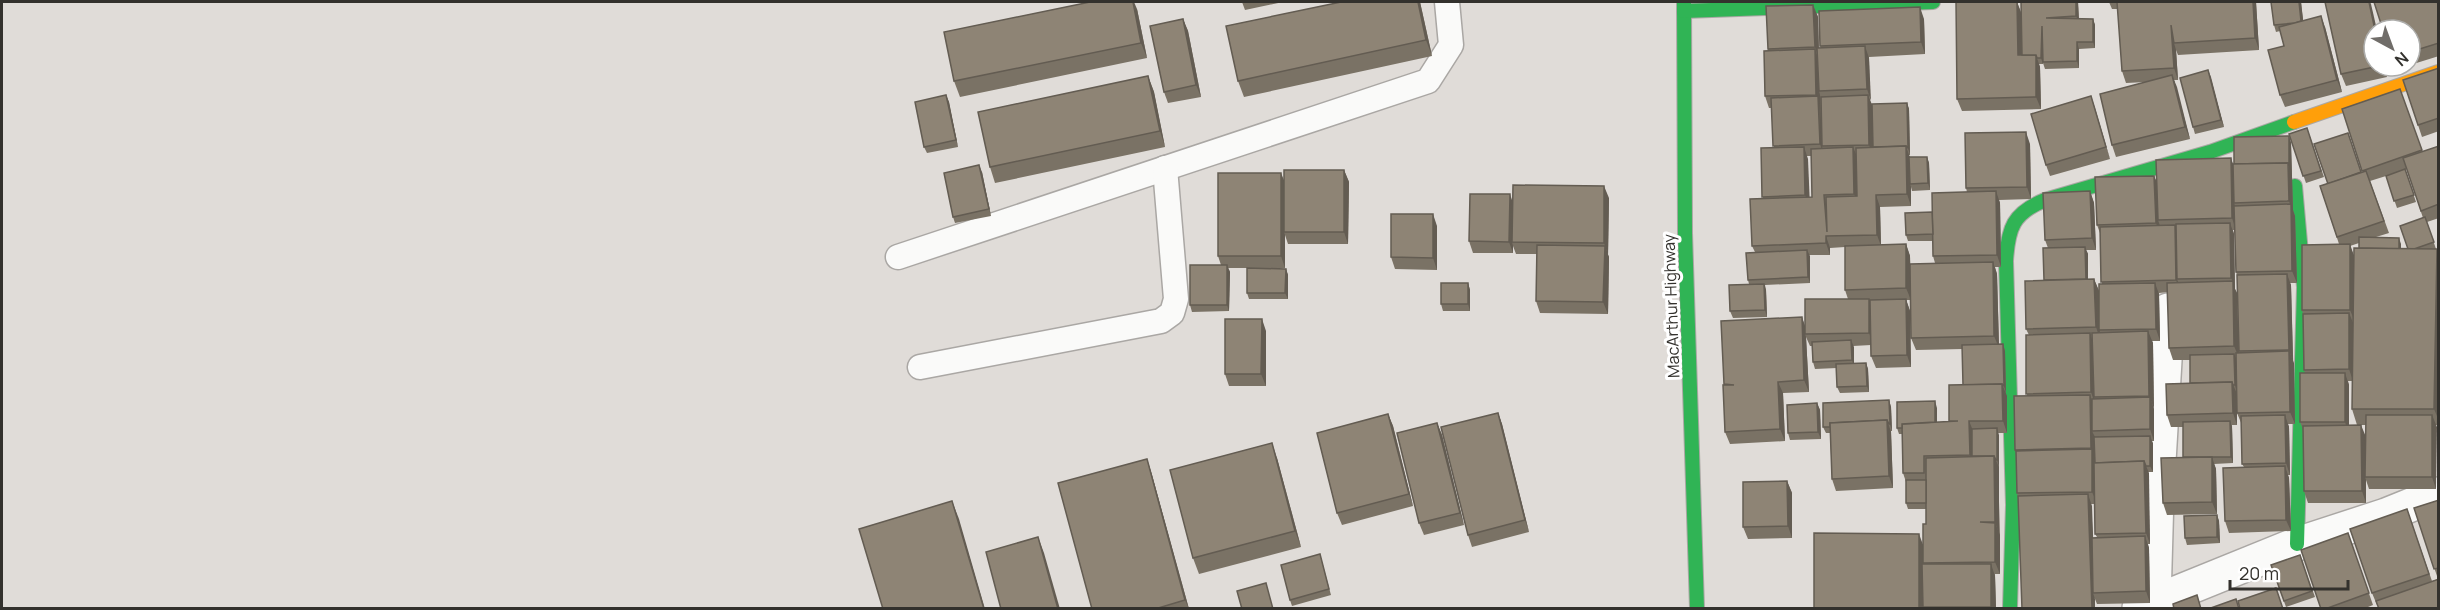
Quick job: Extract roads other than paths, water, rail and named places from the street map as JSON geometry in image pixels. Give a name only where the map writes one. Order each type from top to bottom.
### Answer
[{"type":"main road","points":[[1684,6],[1933,2]]},
{"type":"main road","name":"MacArthur Highway","points":[[1684,6],[1685,233],[1697,609]]},
{"type":"main road","points":[[2010,609],[2013,505],[2006,261],[2007,244],[2012,226],[2022,211],[2045,200],[2210,152],[2439,72]]},
{"type":"main road","points":[[2295,186],[2304,286],[2297,544]]},
{"type":"street","points":[[2168,310],[2157,495],[2147,605],[2297,544],[2386,515],[2439,494]]},
{"type":"lane","points":[[898,257],[1428,81],[1450,45],[1447,2]]},
{"type":"lane","points":[[920,367],[1161,321],[1172,313],[1176,299],[1165,168]]}]
